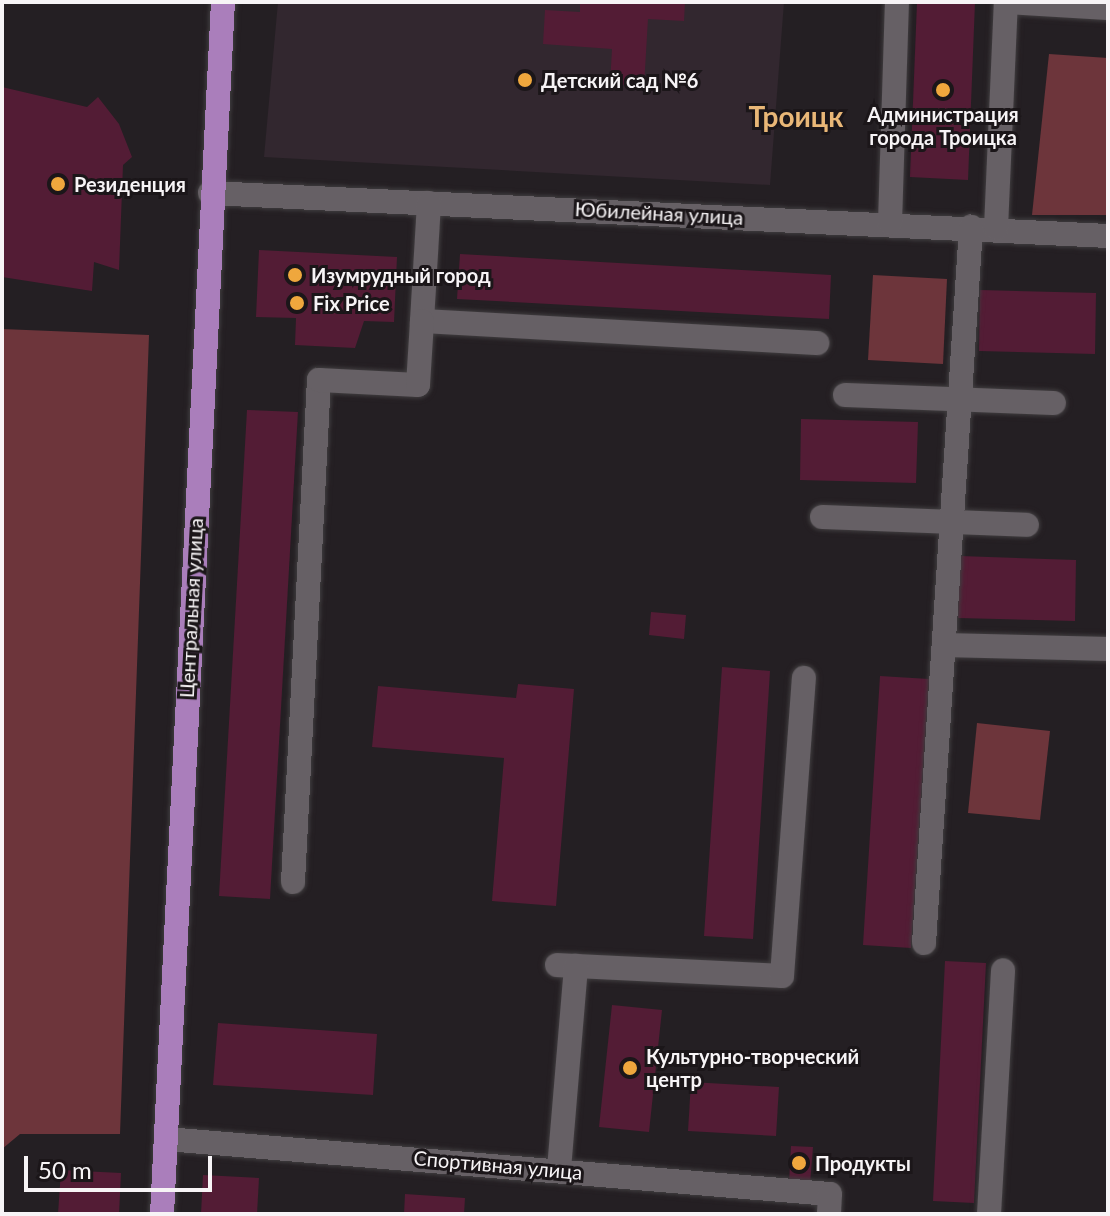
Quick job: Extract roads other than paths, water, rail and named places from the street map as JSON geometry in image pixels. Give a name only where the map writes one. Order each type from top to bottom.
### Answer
[{"type":"main road","name":"Центральная улица","points":[[162,1214],[210,193],[223,2]]},
{"type":"street","points":[[890,223],[897,2]]},
{"type":"street","points":[[996,228],[1006,2],[1108,8]]},
{"type":"street","name":"Юбилейная улица","points":[[210,193],[996,228],[1108,236]]},
{"type":"street","points":[[293,882],[319,380],[418,385],[429,203]]},
{"type":"street","points":[[924,943],[971,227]]},
{"type":"street","points":[[422,321],[817,343]]},
{"type":"street","points":[[845,395],[1054,403]]},
{"type":"street","points":[[822,517],[1027,525]]},
{"type":"street","points":[[945,645],[1108,649]]},
{"type":"street","points":[[559,1169],[567,966],[782,976],[804,678]]},
{"type":"street","points":[[989,1214],[1003,970]]},
{"type":"street","name":"Спортивная улица","points":[[166,1139],[559,1169],[830,1204]]},
{"type":"place","name":"Детский сад №6","points":[[525,80]]},
{"type":"place","name":"Администрация города Троицка","points":[[943,90]]},
{"type":"place","name":"Резиденция","points":[[58,184]]},
{"type":"place","name":"Изумрудный город","points":[[295,275]]},
{"type":"place","name":"Fix Price","points":[[297,303]]},
{"type":"place","name":"Культурно-творческий центр","points":[[630,1068]]},
{"type":"place","name":"Продукты","points":[[799,1163]]},
{"type":"district","name":"Троицк","points":[[796,116]]}]
